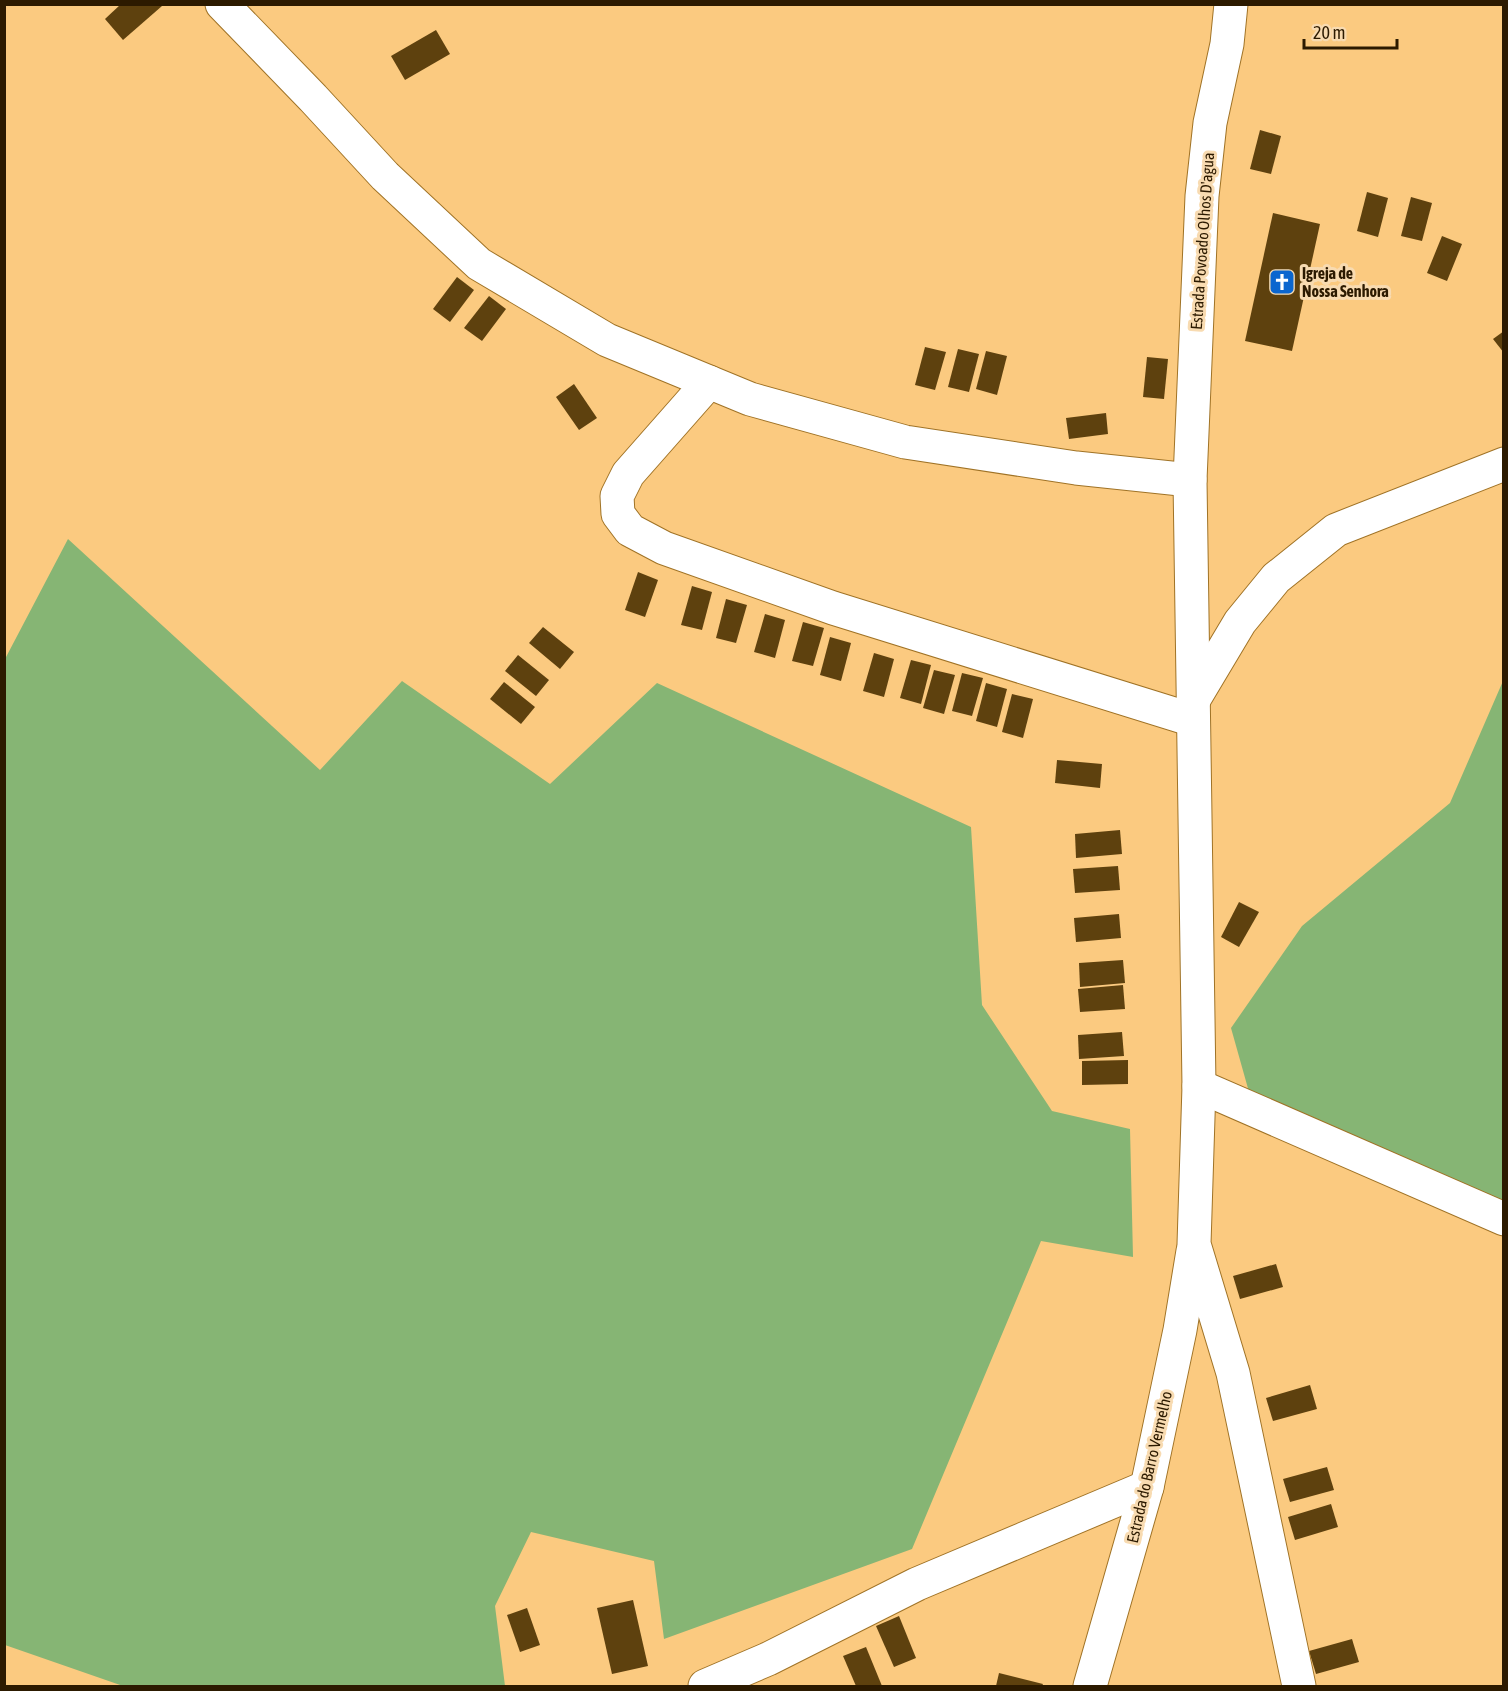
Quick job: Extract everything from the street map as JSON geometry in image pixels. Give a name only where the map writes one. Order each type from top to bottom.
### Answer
[{"type":"street","points":[[222,4],[314,98],[385,176],[479,264],[607,340],[750,399],[905,442],[1076,468],[1190,480]]},
{"type":"street","name":"Estrada Povoado Olhos D'agua","points":[[1194,1244],[1199,1086],[1190,480],[1202,196],[1210,123],[1227,44],[1231,4]]},
{"type":"street","points":[[709,382],[624,481],[617,496],[618,514],[630,530],[664,548],[833,608],[1194,709],[1240,622],[1276,578],[1336,530],[1503,464]]},
{"type":"street","points":[[1199,1086],[1503,1219]]},
{"type":"street","points":[[1194,1244],[1233,1373],[1299,1686]]},
{"type":"street","name":"Estrada do Barro Vermelho","points":[[1089,1686],[1147,1487],[1180,1330],[1194,1244]]},
{"type":"street","points":[[705,1686],[768,1659],[917,1584],[1147,1487]]},
{"type":"green space","points":[[68,539],[320,770],[402,681],[550,784],[657,683],[971,827],[982,1005],[1052,1111],[1130,1129],[1133,1257],[1041,1241],[912,1549],[664,1639],[654,1561],[531,1532],[495,1606],[505,1686],[123,1686],[5,1645],[5,659]]},
{"type":"green space","points":[[1503,681],[1503,1208],[1249,1092],[1231,1028],[1302,926],[1450,803]]},
{"type":"building","points":[[121,4],[160,4],[162,6],[123,40],[105,19]]},
{"type":"building","points":[[436,30],[450,54],[405,80],[391,56]]},
{"type":"building","points":[[1260,130],[1281,136],[1271,174],[1250,169]]},
{"type":"building","points":[[1367,192],[1388,198],[1378,237],[1357,231]]},
{"type":"building","points":[[1411,197],[1432,203],[1422,241],[1401,236]]},
{"type":"building","name":"Igreja de Nossa Senhora","points":[[1273,213],[1320,224],[1292,351],[1245,341]]},
{"type":"building","points":[[1442,236],[1462,244],[1447,281],[1427,273]]},
{"type":"building","points":[[457,277],[474,290],[450,322],[433,309]]},
{"type":"building","points":[[489,296],[506,309],[482,341],[464,328]]},
{"type":"building","points":[[1504,331],[1504,353],[1493,339]]},
{"type":"building","points":[[925,347],[946,352],[935,390],[915,385]]},
{"type":"building","points":[[958,349],[979,354],[969,392],[948,387]]},
{"type":"building","points":[[986,351],[1007,356],[997,395],[976,389]]},
{"type":"building","points":[[1147,357],[1168,359],[1164,399],[1143,397]]},
{"type":"building","points":[[574,384],[597,418],[579,430],[556,397]]},
{"type":"building","points":[[1106,413],[1108,434],[1069,439],[1066,418]]},
{"type":"building","points":[[638,572],[658,580],[645,617],[625,610]]},
{"type":"building","points":[[692,586],[712,592],[702,630],[681,625]]},
{"type":"building","points":[[726,599],[747,605],[736,643],[716,638]]},
{"type":"building","points":[[765,614],[785,620],[775,658],[754,652]]},
{"type":"building","points":[[803,622],[824,628],[813,666],[792,661]]},
{"type":"building","points":[[543,627],[574,652],[560,669],[529,643]]},
{"type":"building","points":[[830,637],[851,643],[841,681],[820,675]]},
{"type":"building","points":[[874,653],[894,659],[884,697],[863,691]]},
{"type":"building","points":[[518,655],[549,680],[536,696],[505,671]]},
{"type":"building","points":[[911,660],[931,665],[921,704],[900,698]]},
{"type":"building","points":[[934,670],[955,675],[944,714],[923,708]]},
{"type":"building","points":[[962,673],[983,678],[972,716],[952,711]]},
{"type":"building","points":[[504,682],[535,707],[521,724],[490,699]]},
{"type":"building","points":[[986,683],[1007,689],[997,727],[976,721]]},
{"type":"building","points":[[1012,694],[1033,699],[1023,738],[1002,732]]},
{"type":"building","points":[[1057,760],[1102,764],[1100,788],[1055,783]]},
{"type":"building","points":[[1120,830],[1122,854],[1076,858],[1075,834]]},
{"type":"building","points":[[1118,866],[1120,890],[1075,893],[1073,869]]},
{"type":"building","points":[[1239,902],[1259,912],[1239,947],[1221,937]]},
{"type":"building","points":[[1119,914],[1121,938],[1076,942],[1074,918]]},
{"type":"building","points":[[1123,960],[1125,983],[1080,987],[1079,963]]},
{"type":"building","points":[[1123,985],[1125,1009],[1080,1012],[1078,989]]},
{"type":"building","points":[[1122,1032],[1124,1056],[1079,1059],[1078,1035]]},
{"type":"building","points":[[1128,1060],[1128,1084],[1082,1085],[1082,1061]]},
{"type":"building","points":[[1276,1264],[1283,1287],[1240,1299],[1233,1276]]},
{"type":"building","points":[[1310,1385],[1317,1409],[1273,1421],[1266,1398]]},
{"type":"building","points":[[1327,1467],[1334,1490],[1290,1502],[1283,1479]]},
{"type":"building","points":[[1331,1504],[1338,1527],[1295,1540],[1288,1517]]},
{"type":"building","points":[[633,1600],[648,1666],[612,1674],[597,1608]]},
{"type":"building","points":[[527,1608],[540,1645],[520,1652],[507,1615]]},
{"type":"building","points":[[899,1616],[916,1658],[894,1667],[876,1626]]},
{"type":"building","points":[[1352,1639],[1359,1662],[1316,1674],[1309,1651]]},
{"type":"building","points":[[866,1647],[882,1686],[856,1686],[843,1656]]},
{"type":"building","points":[[999,1673],[1043,1684],[1042,1686],[996,1686]]},
{"type":"place","name":"Igreja de Nossa Senhora","points":[[1282,282]]}]
